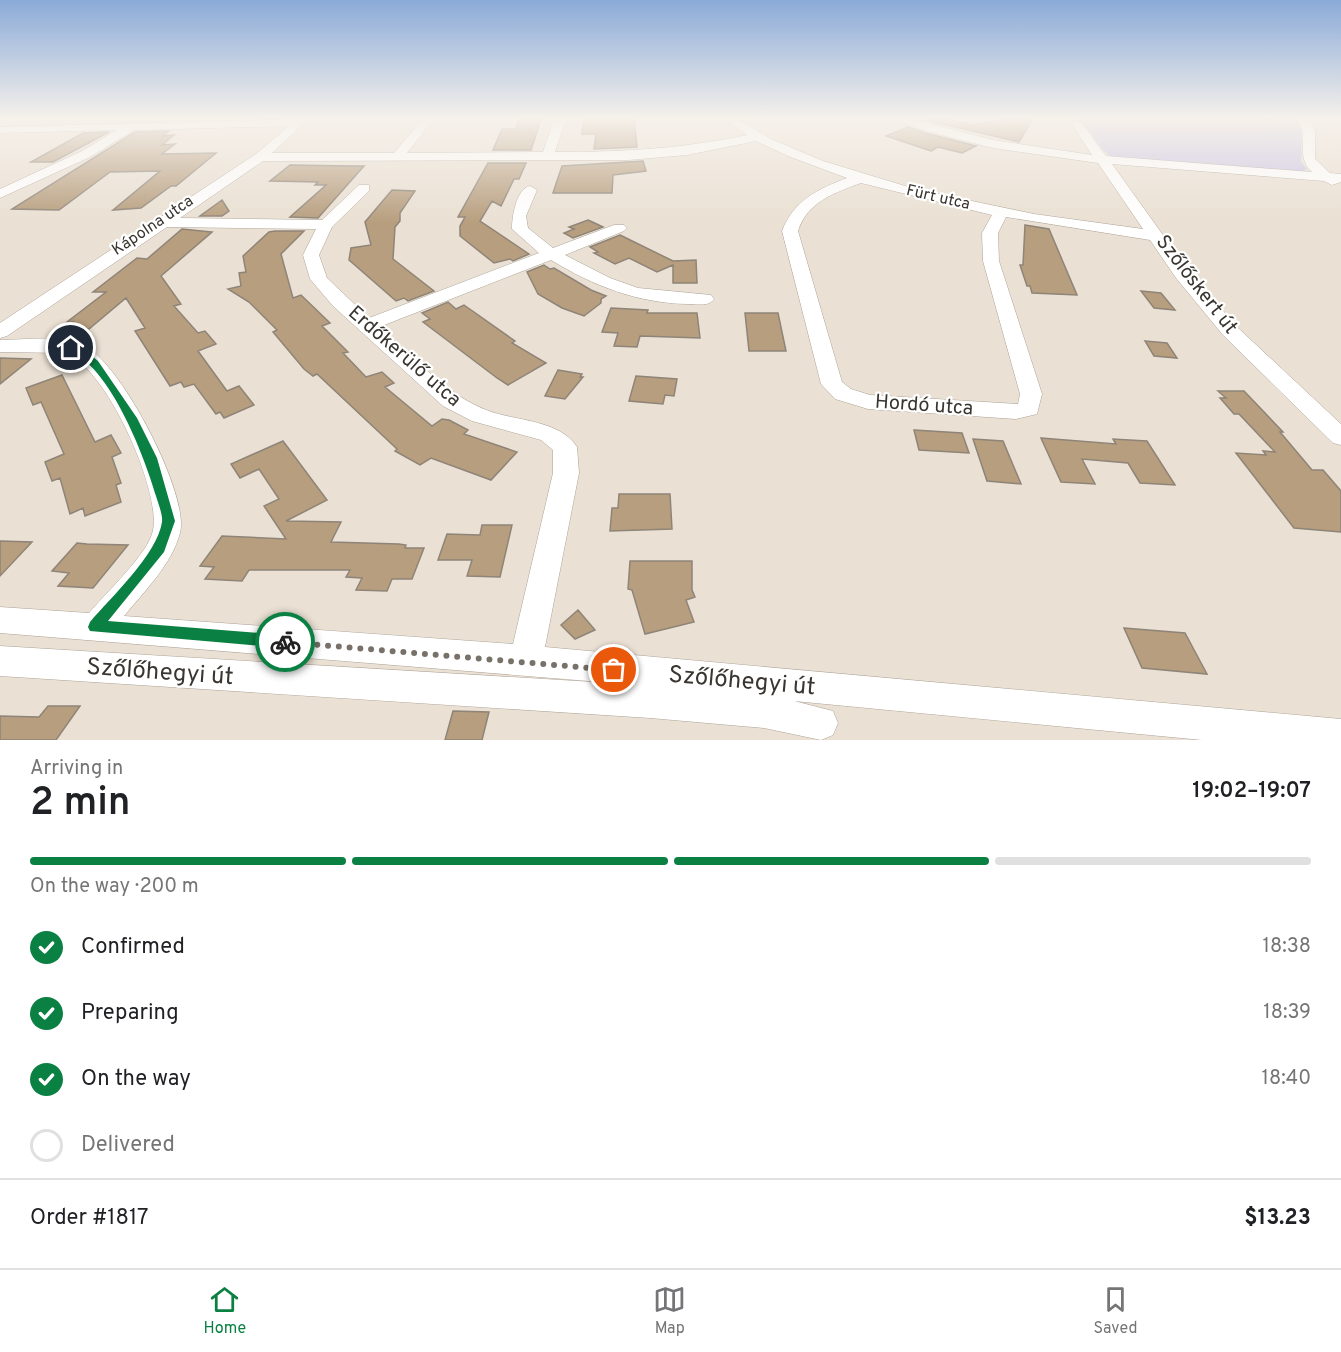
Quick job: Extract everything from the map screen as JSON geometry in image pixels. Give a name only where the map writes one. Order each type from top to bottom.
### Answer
[{"type":"street","points":[[0,195],[87,154]]},
{"type":"street","name":"Kápolna utca","points":[[0,332],[264,154]]},
{"type":"street","points":[[260,157],[661,154]]},
{"type":"street","name":"Fürt utca","points":[[799,154],[860,178],[1001,212],[1157,236]]},
{"type":"street","points":[[1059,154],[1103,160],[1334,178]]},
{"type":"street","name":"Szőlőskert út","points":[[1098,154],[1182,274],[1230,331],[1341,437]]},
{"type":"street","points":[[1308,154],[1312,165],[1334,178],[1341,188]]},
{"type":"street","name":"Hordó utca","points":[[860,178],[816,196],[795,215],[790,231],[832,384],[843,394],[868,402],[1016,412],[1029,409],[1031,394],[990,261],[990,233],[1001,212]]},
{"type":"street","name":"Erdőkerülő utca","points":[[364,188],[326,225],[311,255],[314,268],[328,291],[451,401],[480,416],[549,435],[565,447],[566,473],[526,660]]},
{"type":"street","points":[[530,190],[519,216],[520,229],[551,254],[609,286],[630,293],[664,299],[705,299]]},
{"type":"street","points":[[160,222],[326,225]]},
{"type":"street","points":[[366,326],[619,228]]},
{"type":"street","points":[[0,346],[55,347],[82,352],[94,363],[132,418],[151,458],[169,521],[166,533],[159,549],[96,627]]},
{"type":"street","name":"Szőlőhegyi út","points":[[0,620],[526,660],[724,681],[1341,736]]},
{"type":"street","name":"Szőlőhegyi út","points":[[0,661],[650,702],[764,711],[821,723]]},
{"type":"shaded area","points":[[1108,154],[1301,154],[1301,162],[1307,169],[1302,172],[1116,158]]},
{"type":"building","points":[[46,154],[69,154],[53,162],[31,162]]},
{"type":"building","points":[[101,154],[215,154],[176,186],[171,186],[141,208],[113,210],[160,171],[110,172],[59,210],[12,209]]},
{"type":"building","points":[[643,161],[646,171],[613,175],[612,193],[553,193],[562,166]]},
{"type":"building","points":[[488,163],[526,163],[519,179],[514,179],[501,206],[492,201],[480,221],[529,254],[513,261],[510,259],[494,263],[460,236],[460,226],[465,217],[458,217]]},
{"type":"building","points":[[290,165],[364,166],[318,218],[290,217],[326,185],[315,185],[318,182],[270,181]]},
{"type":"building","points":[[392,190],[415,191],[400,213],[400,221],[395,227],[393,259],[434,291],[408,301],[404,298],[396,301],[349,260],[351,248],[371,245],[365,222]]},
{"type":"building","points":[[222,200],[229,211],[222,216],[200,216]]},
{"type":"building","points":[[588,220],[603,227],[573,238],[564,233],[574,229],[569,227]]},
{"type":"building","points":[[1025,225],[1049,229],[1077,295],[1032,293],[1030,286],[1027,286],[1020,265],[1023,265]]},
{"type":"building","points":[[182,229],[212,232],[161,276],[181,304],[174,306],[198,333],[205,331],[216,344],[198,351],[227,391],[239,386],[254,405],[224,418],[220,412],[216,414],[194,384],[184,387],[181,382],[170,386],[135,331],[145,328],[126,298],[89,329],[65,328],[73,322],[67,322],[106,292],[93,292],[137,258],[147,259]]},
{"type":"building","points":[[304,231],[281,254],[293,298],[301,295],[330,323],[322,326],[348,352],[343,353],[366,377],[382,372],[394,383],[385,387],[432,426],[442,419],[449,420],[468,430],[464,434],[517,452],[491,480],[431,458],[420,465],[395,451],[397,449],[317,374],[313,376],[304,369],[273,332],[277,330],[249,302],[228,289],[241,286],[239,273],[246,272],[243,256],[269,232]]},
{"type":"building","points":[[620,235],[673,261],[696,260],[697,283],[673,283],[673,265],[657,272],[629,258],[615,264],[594,253],[598,252],[590,247]]},
{"type":"building","points":[[544,265],[606,296],[601,299],[601,303],[584,316],[562,308],[538,294],[527,272]]},
{"type":"building","points":[[1141,291],[1161,293],[1175,310],[1154,308]]},
{"type":"building","points":[[448,302],[456,309],[464,305],[515,341],[512,343],[546,363],[508,385],[423,322],[430,319],[422,313]]},
{"type":"building","points":[[611,308],[648,310],[647,313],[697,313],[700,338],[640,336],[637,347],[614,346],[618,333],[602,332]]},
{"type":"building","points":[[745,313],[778,313],[786,351],[749,351]]},
{"type":"building","points":[[1145,341],[1167,343],[1177,358],[1154,356]]},
{"type":"building","points":[[0,358],[31,359],[0,384]]},
{"type":"building","points":[[558,370],[582,374],[580,377],[583,377],[565,399],[545,396]]},
{"type":"building","points":[[62,375],[95,442],[111,435],[121,453],[112,457],[121,483],[116,485],[121,502],[85,516],[83,508],[70,514],[60,478],[52,481],[45,462],[64,454],[41,402],[33,405],[26,388]]},
{"type":"building","points":[[636,376],[677,379],[674,396],[665,395],[663,404],[629,401]]},
{"type":"building","points":[[1218,391],[1244,391],[1283,432],[1280,432],[1312,470],[1323,470],[1341,491],[1341,532],[1294,528],[1236,453],[1266,455],[1263,451],[1275,452],[1239,414],[1234,414],[1220,398],[1226,398]]},
{"type":"building","points":[[914,430],[962,433],[969,453],[919,450]]},
{"type":"building","points":[[1041,438],[1116,444],[1113,439],[1147,441],[1175,485],[1140,483],[1128,463],[1082,459],[1095,484],[1061,482]]},
{"type":"building","points":[[973,439],[1003,441],[1021,484],[987,481]]},
{"type":"building","points":[[283,441],[327,500],[286,521],[341,522],[331,542],[399,544],[406,545],[405,548],[424,548],[412,579],[392,579],[387,591],[356,590],[362,578],[346,577],[350,570],[249,570],[242,581],[205,579],[214,567],[200,566],[222,536],[286,539],[264,506],[279,499],[259,469],[240,478],[231,464]]},
{"type":"building","points":[[619,494],[670,494],[672,529],[610,531],[612,508],[618,508]]},
{"type":"building","points":[[482,525],[512,525],[500,577],[467,576],[472,560],[438,560],[447,534],[480,535]]},
{"type":"building","points":[[0,541],[32,542],[0,576]]},
{"type":"building","points":[[77,543],[128,545],[93,588],[58,586],[69,573],[52,571]]},
{"type":"building","points":[[630,561],[692,561],[692,590],[695,597],[686,600],[694,622],[645,634],[632,590],[628,589]]},
{"type":"building","points":[[578,610],[595,630],[575,639],[561,625]]},
{"type":"building","points":[[1124,628],[1185,633],[1207,674],[1142,668]]},
{"type":"building","points":[[48,706],[80,706],[56,740],[0,740],[0,716],[39,717]]},
{"type":"building","points":[[453,711],[489,712],[482,740],[445,740]]},
{"type":"way so far","points":[[285,642],[526,660],[614,670]]},
{"type":"route","points":[[71,348],[82,352],[94,363],[132,418],[151,458],[169,521],[159,549],[96,627],[285,642]]}]
